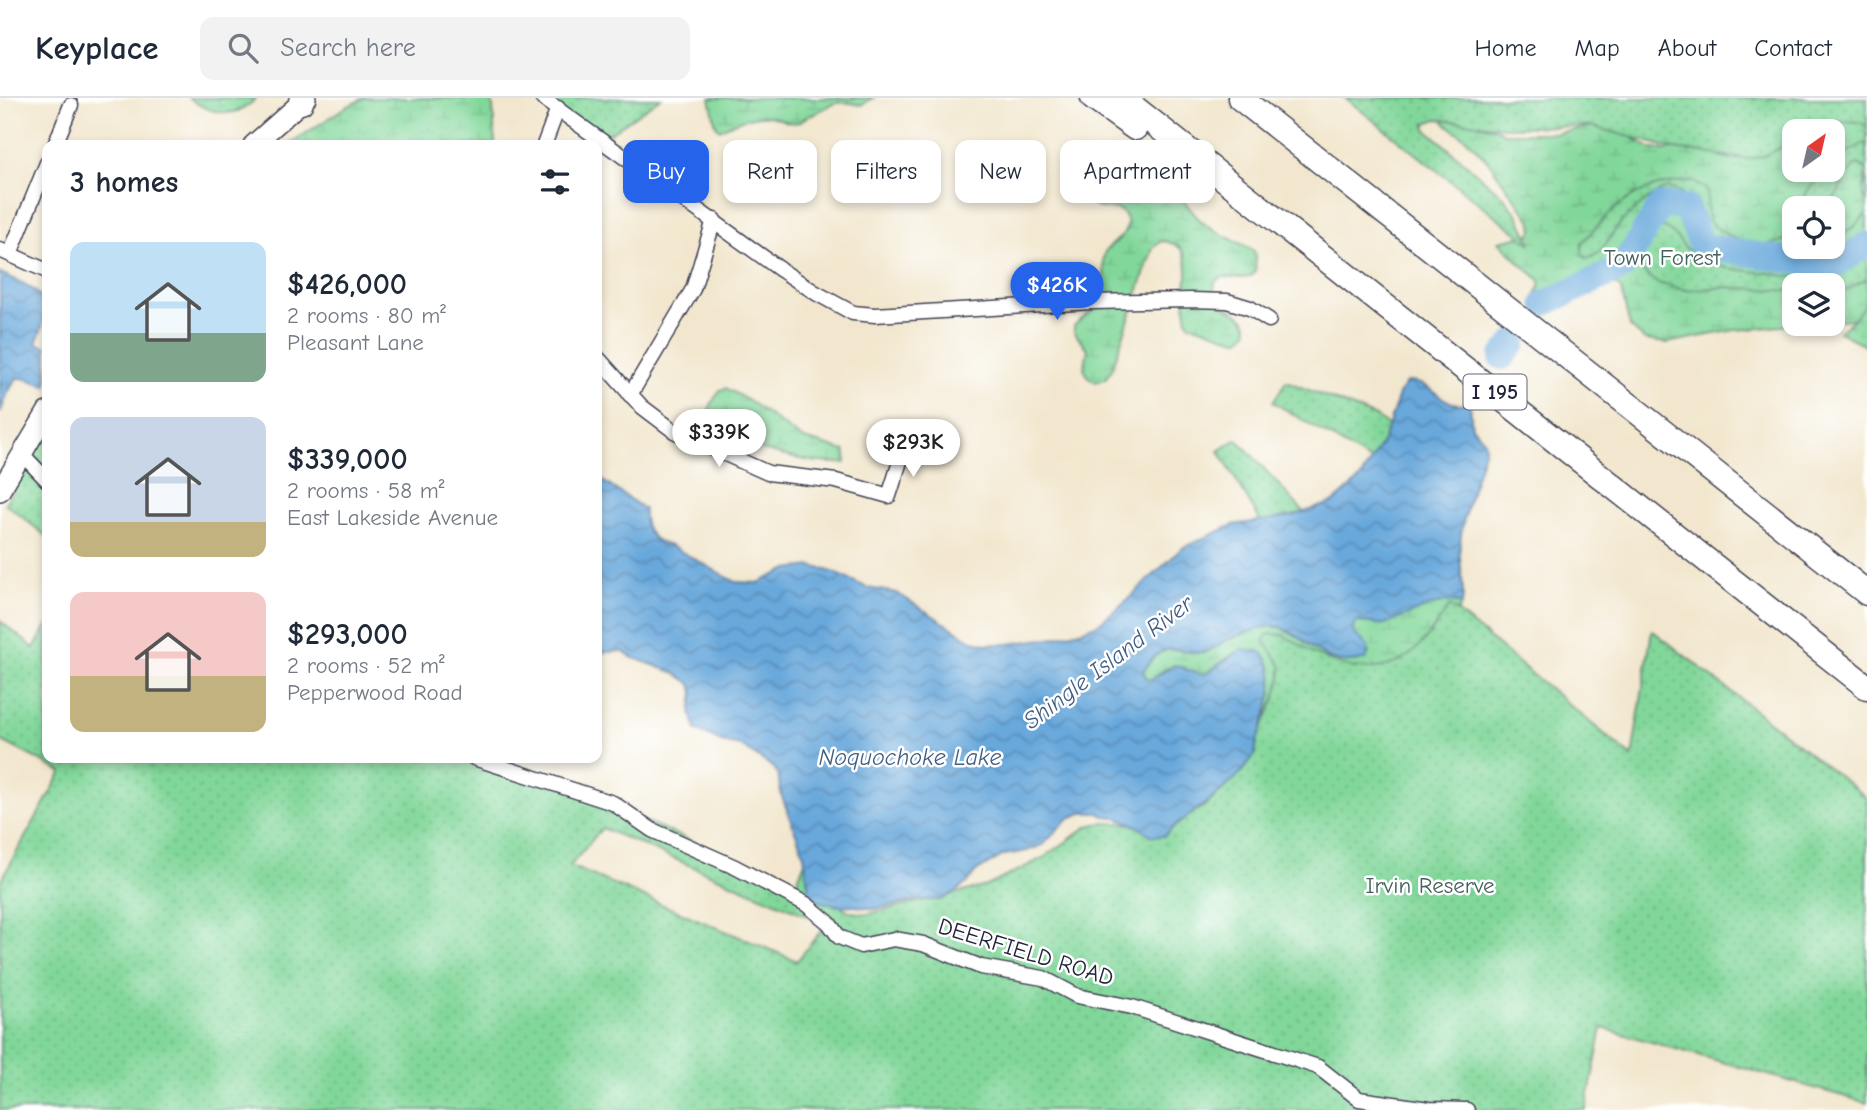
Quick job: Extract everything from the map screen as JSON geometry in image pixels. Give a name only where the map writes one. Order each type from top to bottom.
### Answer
[{"type":"highway","points":[[1093,98],[1134,127],[1244,194]]},
{"type":"highway","name":"I 195","points":[[1122,98],[1867,687]]},
{"type":"highway","points":[[1240,98],[1867,593]]},
{"type":"street","points":[[542,98],[816,293],[853,313],[875,315],[1092,302],[1191,300],[1227,301],[1250,308],[1269,320]]},
{"type":"street","points":[[258,140],[303,99]]},
{"type":"street","points":[[57,140],[71,104]]},
{"type":"street","points":[[546,140],[558,108]]},
{"type":"street","points":[[42,174],[5,252],[42,269]]},
{"type":"street","points":[[630,395],[693,289],[714,220]]},
{"type":"street","points":[[602,363],[641,406],[674,430],[768,473],[836,481],[890,496],[903,452]]},
{"type":"street","points":[[0,491],[42,420]]},
{"type":"street","points":[[22,454],[42,475]]},
{"type":"street","name":"DEERFIELD ROAD","points":[[489,763],[613,803],[652,830],[735,867],[806,904],[829,923],[839,937],[861,946],[894,939],[923,944],[981,967],[1043,978],[1077,996],[1132,1007],[1318,1067],[1359,1099],[1429,1109],[1467,1110]]},
{"type":"green space","points":[[189,98],[256,98],[241,110],[224,113],[206,108]]},
{"type":"green space","points":[[364,98],[490,98],[495,140],[296,140]]},
{"type":"green space","points":[[538,98],[661,98],[601,139]]},
{"type":"green space","points":[[710,98],[873,98],[862,105],[841,102],[800,122],[760,116],[739,121],[720,130],[716,126]]},
{"type":"green space","points":[[1345,98],[1867,98],[1867,126],[1845,122],[1845,119],[1782,119],[1782,147],[1764,156],[1749,159],[1674,149],[1591,126],[1504,127],[1437,119],[1426,123],[1426,129],[1503,196],[1518,215],[1531,244]]},
{"type":"green space","points":[[1433,98],[1480,125],[1504,133],[1556,133],[1600,125],[1618,129],[1651,149],[1666,150],[1701,145],[1720,156],[1734,160],[1760,154],[1782,142],[1782,182],[1845,182],[1845,119],[1818,119],[1853,98],[1867,100],[1867,312],[1845,320],[1845,273],[1782,273],[1782,326],[1735,330],[1667,343],[1645,340],[1630,327],[1621,289],[1608,280],[1559,300],[1542,302],[1536,294],[1541,285],[1539,279],[1499,241],[1530,234],[1533,230],[1532,222],[1487,160],[1468,140],[1445,123]]},
{"type":"green space","points":[[1867,142],[1867,170],[1858,164],[1845,180],[1845,155]]},
{"type":"green space","points":[[1867,170],[1867,204],[1863,192]]},
{"type":"green space","points":[[1692,181],[1707,190],[1708,220],[1721,231],[1746,242],[1772,244],[1782,241],[1782,258],[1745,255],[1709,247],[1700,240],[1696,213],[1688,199],[1680,192],[1670,189],[1648,199],[1627,216],[1598,253],[1587,259],[1582,255],[1582,243],[1617,207],[1643,191]]},
{"type":"green space","points":[[1816,182],[1844,182],[1836,196],[1805,196]]},
{"type":"green space","points":[[1091,203],[1186,203],[1204,224],[1254,251],[1255,269],[1250,277],[1221,277],[1215,282],[1214,289],[1219,301],[1241,316],[1247,324],[1248,330],[1241,339],[1190,325],[1185,303],[1187,263],[1183,252],[1175,245],[1161,241],[1153,248],[1112,369],[1105,379],[1096,382],[1089,378],[1084,369],[1088,349],[1074,332],[1074,326],[1102,299],[1105,287],[1104,254],[1127,226],[1127,220],[1120,210]]},
{"type":"green space","points":[[1867,213],[1867,234],[1845,244],[1845,231],[1853,228]]},
{"type":"green space","name":"Town Forest","points":[[1661,227],[1671,232],[1692,254],[1706,261],[1723,267],[1782,275],[1782,290],[1725,287],[1686,290],[1657,283],[1643,272],[1637,258],[1639,248],[1647,235]]},
{"type":"green space","name":"Town Forest","points":[[1867,255],[1867,279],[1845,290],[1845,273],[1824,273]]},
{"type":"green space","points":[[1867,301],[1867,346],[1845,335],[1845,327]]},
{"type":"green space","points":[[1286,381],[1376,417],[1388,426],[1390,473],[1273,402]]},
{"type":"green space","points":[[726,388],[801,438],[845,451],[846,463],[795,458],[712,436],[707,424],[708,413],[720,390]]},
{"type":"green space","points":[[1237,439],[1309,518],[1261,522],[1219,451]]},
{"type":"green space","points":[[42,441],[42,533],[5,503]]},
{"type":"green space","points":[[1454,601],[1462,604],[1435,647],[1261,752],[1271,667],[1258,651],[1233,654],[1205,674],[1197,675],[1183,667],[1167,668],[1152,679],[1147,679],[1143,672],[1155,656],[1166,650],[1204,653],[1232,637],[1271,626],[1297,636],[1330,660],[1365,643],[1353,633],[1353,626],[1357,622],[1381,624],[1441,602]]},
{"type":"green space","name":"Irvin Reserve","points":[[1450,606],[1632,757],[1652,630],[1867,798],[1867,1103],[1602,1028],[1586,1110],[0,1110],[0,882],[62,772],[45,763],[508,763],[795,885],[807,857],[839,905],[851,912],[868,914],[987,886],[1045,857],[1088,826],[1101,823],[1141,824],[1189,815],[1208,804],[1247,758],[1275,699],[1281,678],[1281,665],[1264,640],[1267,635],[1283,636],[1317,656],[1356,668],[1383,667],[1396,663],[1408,656]],"holes":[[[602,828],[826,924],[797,961],[570,866]]]},
{"type":"green space","points":[[0,621],[34,648],[42,634],[42,762],[0,740]]},
{"type":"water","points":[[0,273],[26,285],[41,298],[42,328],[36,343],[42,345],[42,384],[17,378],[8,392],[0,414]]},
{"type":"water","name":"Noquochoke Lake","points":[[1407,382],[1414,382],[1453,403],[1470,404],[1472,427],[1484,440],[1485,448],[1462,531],[1462,604],[1452,602],[1433,605],[1384,624],[1357,622],[1353,626],[1353,633],[1365,643],[1369,651],[1366,659],[1350,662],[1326,657],[1287,630],[1273,626],[1230,638],[1204,653],[1171,649],[1155,656],[1143,672],[1147,679],[1152,679],[1174,665],[1205,674],[1242,649],[1259,651],[1264,655],[1270,665],[1272,677],[1270,701],[1253,757],[1223,790],[1164,836],[1152,836],[1137,826],[1114,817],[1099,813],[1082,813],[1069,818],[1043,845],[1004,855],[976,872],[967,883],[941,900],[919,900],[875,909],[818,901],[809,893],[804,855],[774,768],[741,746],[721,742],[696,730],[691,712],[694,692],[690,683],[675,673],[622,651],[602,653],[602,481],[644,509],[645,522],[653,538],[736,582],[758,583],[788,569],[812,566],[868,588],[897,593],[973,641],[1009,644],[1056,637],[1098,624],[1182,548],[1233,525],[1292,516],[1334,502],[1360,479],[1383,441],[1400,392]]},
{"type":"waterway","name":"Shingle Island River","points":[[1545,303],[1622,268],[1661,205],[1686,207],[1702,246],[1831,267],[1867,245]]},
{"type":"waterway","name":"Shingle Island River","points":[[1502,357],[1514,343]]}]
